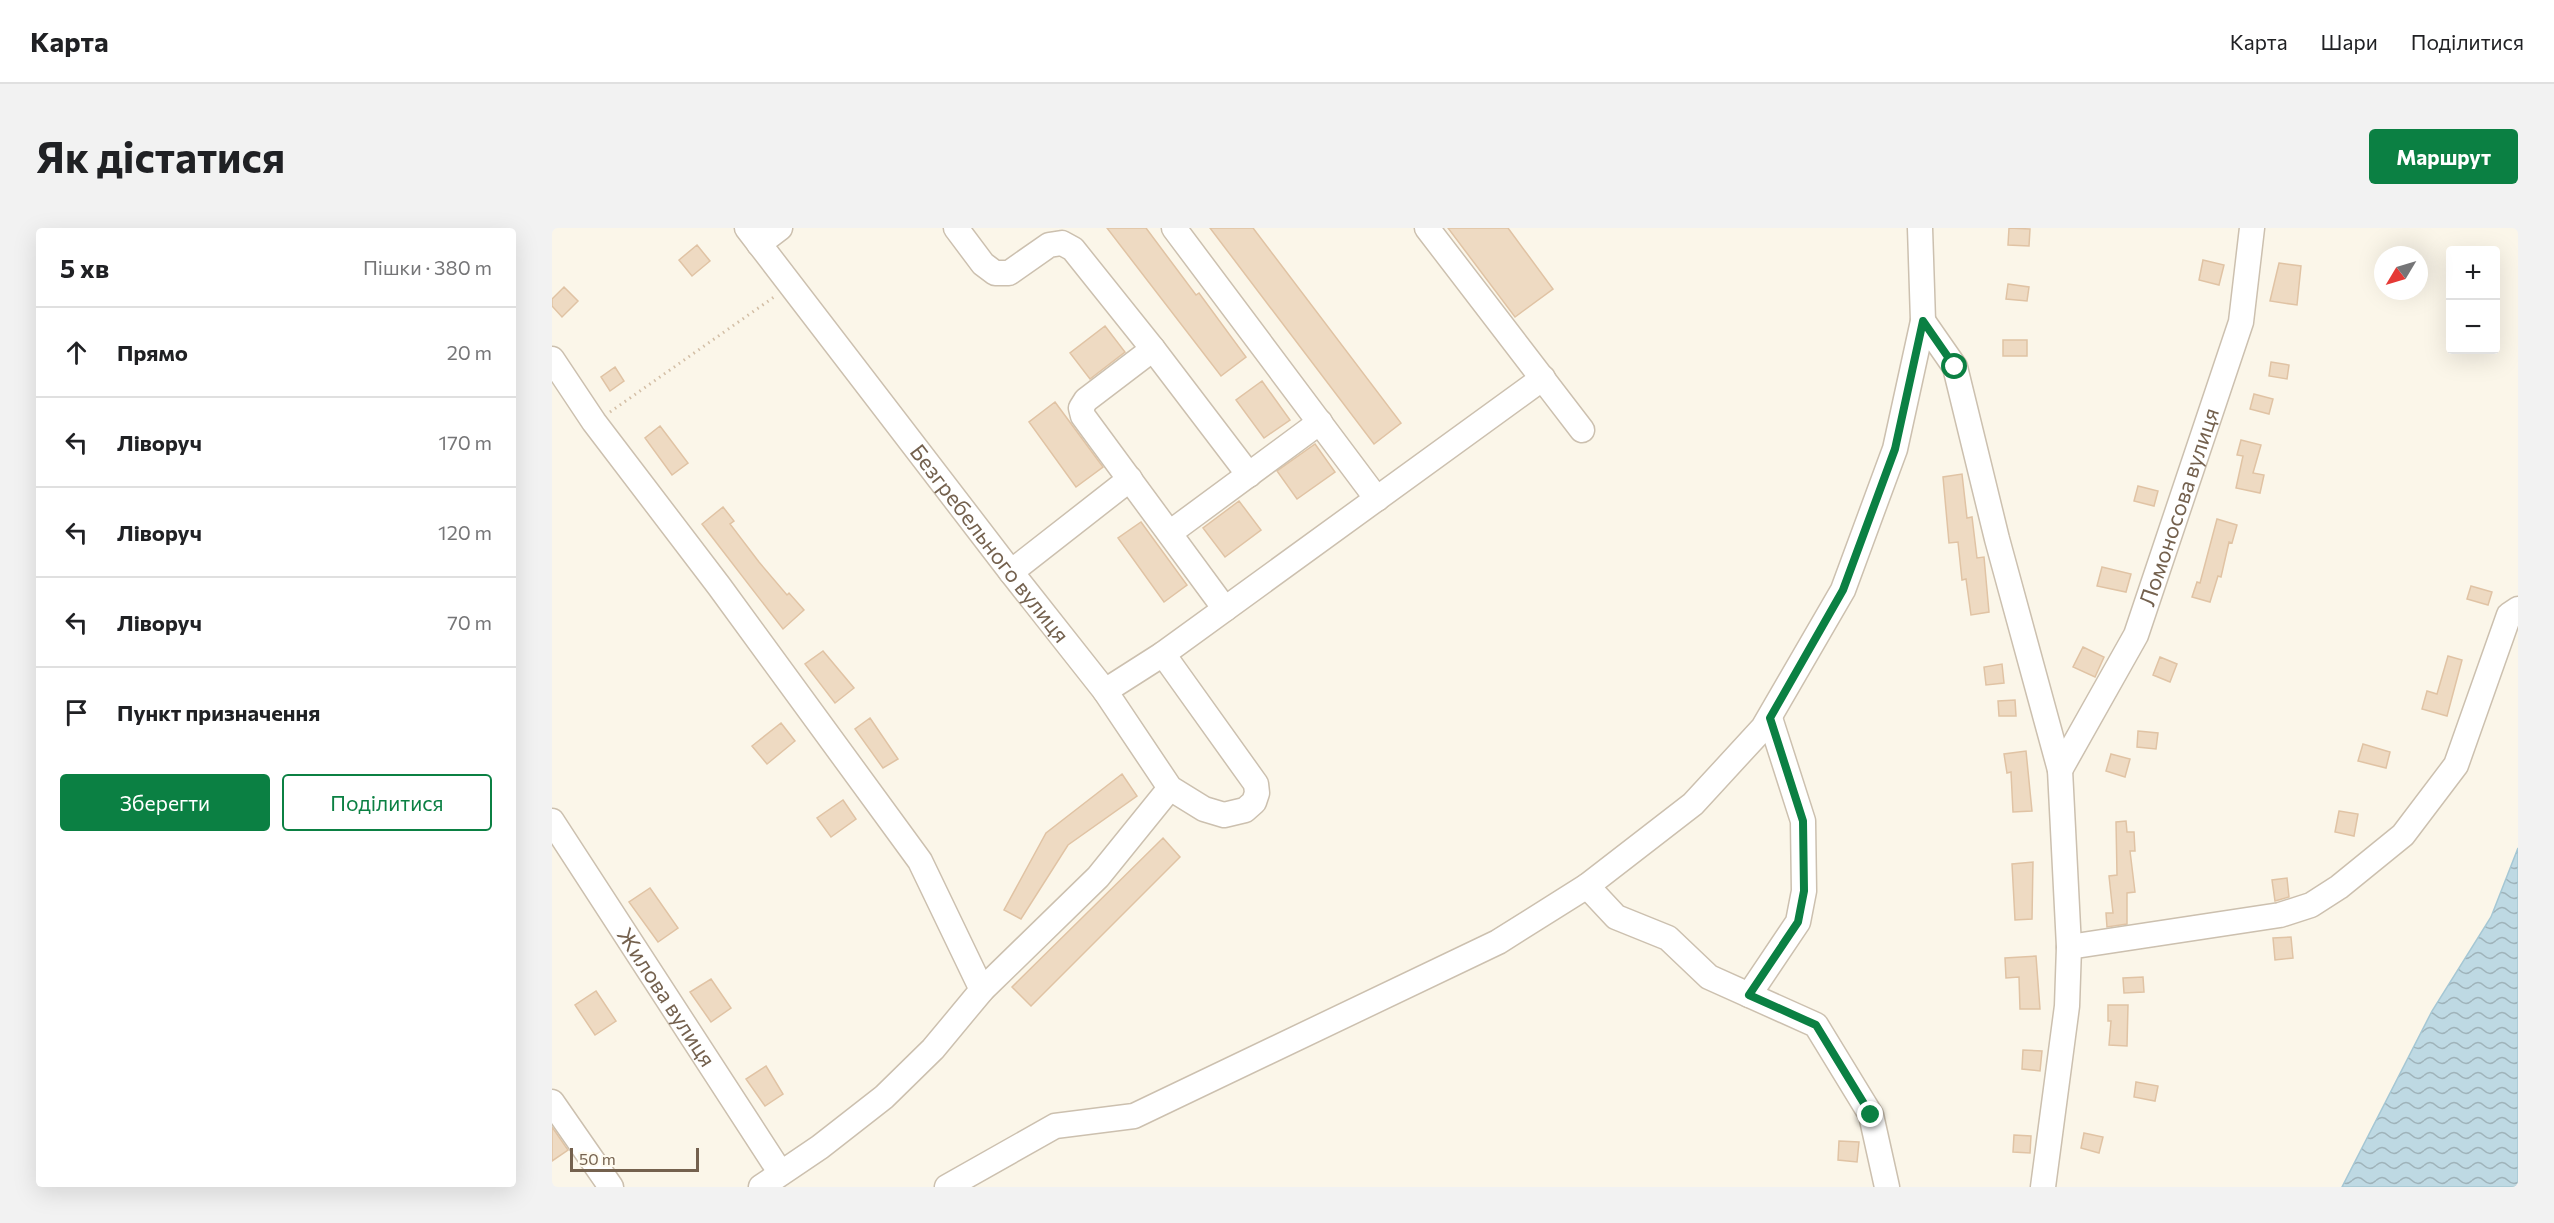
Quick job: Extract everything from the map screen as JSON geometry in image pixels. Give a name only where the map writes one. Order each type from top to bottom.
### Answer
[{"type":"street","points":[[753,236],[780,228]]},
{"type":"street","points":[[956,228],[983,264],[995,273],[1009,273],[1049,245],[1062,243],[1072,249],[1153,349],[1249,475]]},
{"type":"street","points":[[1174,228],[1377,499]]},
{"type":"street","points":[[1427,228],[1582,429]]},
{"type":"street","points":[[947,1187],[1055,1126],[1134,1116],[1498,942],[1587,886],[1693,804],[1763,728],[1843,590],[1895,449],[1923,321],[1920,228]]},
{"type":"street","name":"Ломоносова вулиця","points":[[2060,770],[2136,635],[2241,322],[2252,228]]},
{"type":"street","name":"Безгребельного вулиця","points":[[753,236],[1105,691],[1170,788],[1204,809],[1224,815],[1245,810],[1254,802],[1257,794],[1256,784],[1163,654]]},
{"type":"street","points":[[1923,321],[1955,367],[1996,539],[2060,770],[2069,947],[2067,1006],[2043,1187]]},
{"type":"street","points":[[1153,349],[1086,400],[1081,408],[1083,416],[1171,532],[1225,609]]},
{"type":"street","points":[[552,359],[594,422],[719,586],[920,861],[982,990]]},
{"type":"street","points":[[1105,691],[1163,654],[1543,378]]},
{"type":"street","points":[[1171,532],[1320,422]]},
{"type":"street","points":[[1011,572],[1130,479]]},
{"type":"street","points":[[2069,947],[2280,915],[2311,905],[2339,886],[2403,836],[2456,765],[2509,615],[2518,609]]},
{"type":"street","points":[[1749,995],[1798,922],[1804,891],[1803,821],[1770,718]]},
{"type":"street","points":[[761,1187],[780,1172],[820,1148],[884,1097],[933,1049],[982,990],[1098,878],[1170,788]]},
{"type":"street","name":"Жилова вулиця","points":[[552,821],[780,1172]]},
{"type":"street","points":[[1587,886],[1616,918],[1668,938],[1709,977],[1816,1025],[1871,1115],[1887,1187]]},
{"type":"street","points":[[552,1102],[611,1187]]},
{"type":"path","points":[[594,422],[790,285]]},
{"type":"water","points":[[2518,848],[2518,1187],[2342,1187],[2432,1011],[2491,917]]},
{"type":"building","points":[[1107,228],[1146,228],[1196,295],[1199,293],[1246,357],[1221,376]]},
{"type":"building","points":[[1210,228],[1253,228],[1401,423],[1374,444]]},
{"type":"building","points":[[1448,228],[1508,228],[1553,289],[1515,317]]},
{"type":"building","points":[[2009,228],[2030,229],[2029,246],[2008,245]]},
{"type":"building","points":[[697,245],[710,261],[692,276],[679,260]]},
{"type":"building","points":[[2203,260],[2224,265],[2219,285],[2199,280]]},
{"type":"building","points":[[2279,263],[2301,266],[2297,305],[2270,301]]},
{"type":"building","points":[[2008,284],[2029,287],[2027,301],[2006,299]]},
{"type":"building","points":[[564,287],[578,301],[562,317],[552,306],[552,299]]},
{"type":"building","points":[[1105,326],[1125,352],[1090,379],[1070,353]]},
{"type":"building","points":[[2003,340],[2027,340],[2027,356],[2003,356]]},
{"type":"building","points":[[2271,362],[2289,365],[2287,379],[2269,376]]},
{"type":"building","points":[[615,367],[624,381],[610,391],[601,377]]},
{"type":"building","points":[[1262,381],[1290,420],[1264,438],[1236,400]]},
{"type":"building","points":[[2254,394],[2273,399],[2269,414],[2250,409]]},
{"type":"building","points":[[1055,402],[1103,467],[1076,487],[1029,422]]},
{"type":"building","points":[[660,426],[688,463],[672,475],[645,438]]},
{"type":"building","points":[[2241,440],[2261,445],[2253,473],[2264,475],[2260,493],[2236,488],[2243,456],[2237,455]]},
{"type":"building","points":[[1315,444],[1335,472],[1297,499],[1277,471]]},
{"type":"building","points":[[1962,474],[1967,518],[1972,517],[1977,558],[1984,557],[1989,612],[1971,615],[1966,579],[1962,580],[1958,542],[1949,543],[1943,477]]},
{"type":"building","points":[[2138,486],[2158,491],[2154,506],[2134,501]]},
{"type":"building","points":[[1239,501],[1261,530],[1225,557],[1203,528]]},
{"type":"building","points":[[723,507],[734,521],[730,524],[759,562],[787,595],[789,593],[804,610],[783,629],[702,524]]},
{"type":"building","points":[[2217,519],[2237,525],[2232,543],[2229,542],[2221,577],[2218,576],[2210,602],[2192,597],[2197,582],[2200,583]]},
{"type":"building","points":[[1141,522],[1187,585],[1164,602],[1118,538]]},
{"type":"building","points":[[2102,567],[2131,574],[2126,592],[2097,586]]},
{"type":"building","points":[[2471,586],[2492,592],[2488,605],[2467,599]]},
{"type":"building","points":[[2083,647],[2104,657],[2095,677],[2073,667]]},
{"type":"building","points":[[823,651],[854,688],[835,703],[805,664]]},
{"type":"building","points":[[2448,656],[2462,660],[2447,716],[2422,709],[2427,691],[2437,694]]},
{"type":"building","points":[[2160,657],[2177,664],[2170,682],[2153,675]]},
{"type":"building","points":[[2002,664],[2004,683],[1986,685],[1984,667]]},
{"type":"building","points":[[2015,700],[2016,716],[1999,716],[1998,701]]},
{"type":"building","points":[[870,718],[898,759],[883,768],[855,729]]},
{"type":"building","points":[[781,723],[795,741],[767,764],[752,746]]},
{"type":"building","points":[[2138,731],[2158,733],[2156,749],[2137,747]]},
{"type":"building","points":[[2363,744],[2390,752],[2386,768],[2358,761]]},
{"type":"building","points":[[2026,751],[2032,811],[2013,812],[2011,772],[2007,773],[2004,754]]},
{"type":"building","points":[[2111,754],[2130,759],[2125,777],[2106,771]]},
{"type":"building","points":[[1122,774],[1137,796],[1068,845],[1021,919],[1004,910],[1046,833]]},
{"type":"building","points":[[843,800],[856,819],[831,837],[817,818]]},
{"type":"building","points":[[2339,811],[2358,814],[2354,836],[2335,832]]},
{"type":"building","points":[[2126,821],[2127,832],[2134,832],[2135,851],[2130,851],[2135,892],[2127,893],[2127,924],[2107,927],[2106,913],[2113,913],[2109,876],[2117,875],[2116,822]]},
{"type":"building","points":[[1163,838],[1180,857],[1031,1006],[1012,987]]},
{"type":"building","points":[[2033,862],[2032,919],[2015,920],[2012,864]]},
{"type":"building","points":[[2287,878],[2289,897],[2275,901],[2272,880]]},
{"type":"building","points":[[650,888],[678,928],[658,942],[629,902]]},
{"type":"building","points":[[2291,937],[2293,958],[2275,960],[2273,938]]},
{"type":"building","points":[[2036,956],[2040,1009],[2020,1009],[2019,977],[2006,978],[2005,958]]},
{"type":"building","points":[[2143,977],[2144,992],[2124,993],[2123,978]]},
{"type":"building","points":[[711,979],[731,1008],[711,1022],[690,992]]},
{"type":"building","points":[[596,991],[616,1021],[595,1035],[575,1005]]},
{"type":"building","points":[[2108,1005],[2128,1005],[2127,1046],[2109,1045],[2111,1021],[2108,1021]]},
{"type":"building","points":[[2023,1050],[2042,1051],[2040,1071],[2022,1069]]},
{"type":"building","points":[[766,1066],[783,1094],[765,1106],[746,1079]]},
{"type":"building","points":[[2136,1082],[2158,1086],[2155,1101],[2134,1097]]},
{"type":"building","points":[[552,1127],[568,1150],[552,1161]]},
{"type":"building","points":[[2084,1133],[2103,1137],[2099,1153],[2081,1148]]},
{"type":"building","points":[[2014,1135],[2031,1136],[2030,1153],[2013,1152]]},
{"type":"building","points":[[1839,1141],[1859,1142],[1857,1162],[1838,1160]]},
{"type":"route","points":[[1871,1115],[1816,1025],[1749,995],[1798,922],[1804,891],[1803,821],[1770,718],[1843,590],[1895,449],[1923,321],[1955,367]]}]
